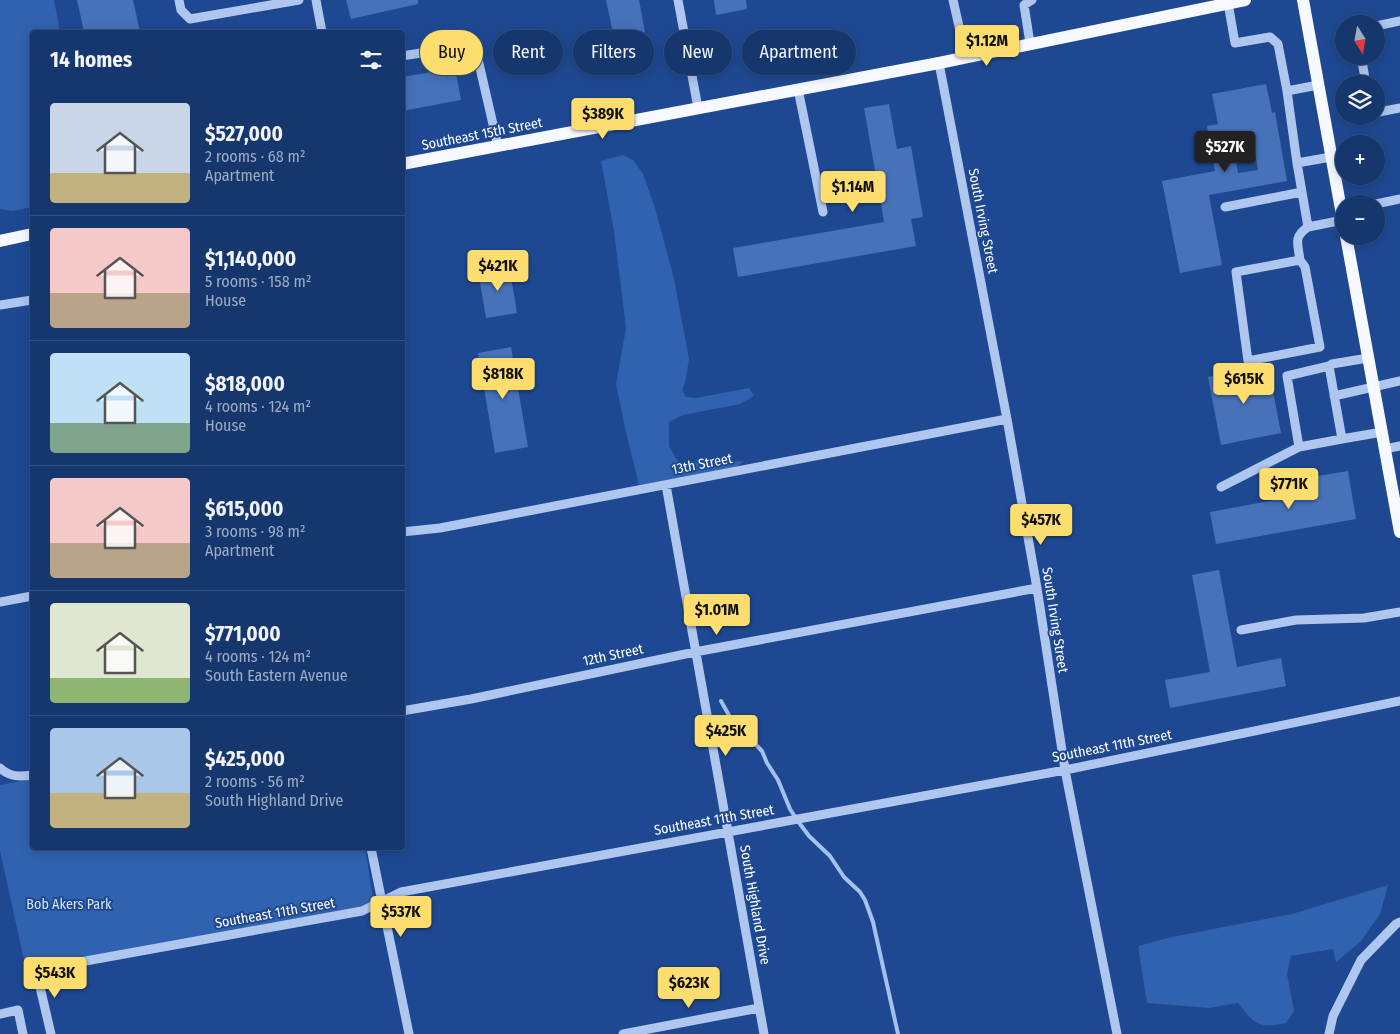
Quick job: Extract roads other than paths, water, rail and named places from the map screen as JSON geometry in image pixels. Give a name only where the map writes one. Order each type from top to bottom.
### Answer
[{"type":"main road","name":"Southeast 15th Street","points":[[405,163],[939,63],[1245,0]]},
{"type":"main road","points":[[1303,0],[1339,195]]},
{"type":"main road","points":[[0,241],[30,234]]},
{"type":"main road","points":[[1348,245],[1400,532]]},
{"type":"street","points":[[179,0],[181,10],[190,18],[299,0]]},
{"type":"street","points":[[316,0],[322,30]]},
{"type":"street","points":[[678,0],[698,108]]},
{"type":"street","points":[[953,0],[966,57]]},
{"type":"street","points":[[1030,44],[1024,6],[1032,0]]},
{"type":"street","points":[[1228,3],[1235,42],[1270,37],[1278,44],[1308,226]]},
{"type":"street","points":[[1385,24],[1400,21]]},
{"type":"street","points":[[405,56],[464,46],[477,55],[498,146]]},
{"type":"street","name":"South Irving Street","points":[[939,63],[1037,588],[1065,770],[1117,1034]]},
{"type":"street","points":[[1287,91],[1318,85]]},
{"type":"street","points":[[798,89],[823,212]]},
{"type":"street","points":[[1385,111],[1400,108]]},
{"type":"street","points":[[1297,163],[1331,157]]},
{"type":"street","points":[[1225,207],[1302,192]]},
{"type":"street","points":[[1385,202],[1400,199]]},
{"type":"street","points":[[1300,260],[1236,272],[1248,361],[1320,347],[1305,267],[1300,260],[1297,238],[1299,232],[1308,226],[1335,219]]},
{"type":"street","points":[[0,305],[30,300]]},
{"type":"street","points":[[1299,447],[1287,376],[1332,364],[1368,358]]},
{"type":"street","points":[[1330,366],[1342,439]]},
{"type":"street","points":[[1334,396],[1400,381]]},
{"type":"street","name":"13th Street","points":[[405,532],[440,528],[1007,420]]},
{"type":"street","points":[[1221,487],[1299,447],[1382,432]]},
{"type":"street","points":[[1385,449],[1400,446]]},
{"type":"street","name":"South Highland Drive","points":[[666,485],[764,1034]]},
{"type":"street","name":"12th Street","points":[[405,710],[471,699],[695,652],[1037,588]]},
{"type":"street","points":[[0,602],[30,596]]},
{"type":"street","points":[[1241,630],[1296,620],[1364,618],[1400,612]]},
{"type":"street","name":"Southeast 11th Street","points":[[51,1034],[36,970],[362,911],[401,892],[1065,770],[1400,701]]},
{"type":"street","points":[[0,768],[8,775],[22,777],[30,775]]},
{"type":"street","points":[[371,850],[409,1034]]},
{"type":"street","points":[[1329,1034],[1333,1016],[1361,960],[1400,922]]},
{"type":"street","points":[[624,1034],[759,1008]]},
{"type":"street","points":[[0,1014],[18,1010],[23,1034]]},
{"type":"waterway","points":[[721,701],[731,719],[762,751],[797,820],[809,836],[830,856],[844,877],[860,892],[865,900],[873,922],[898,1034]]},
{"type":"park label","name":"Bob Akers Park","points":[[69,904]]}]
